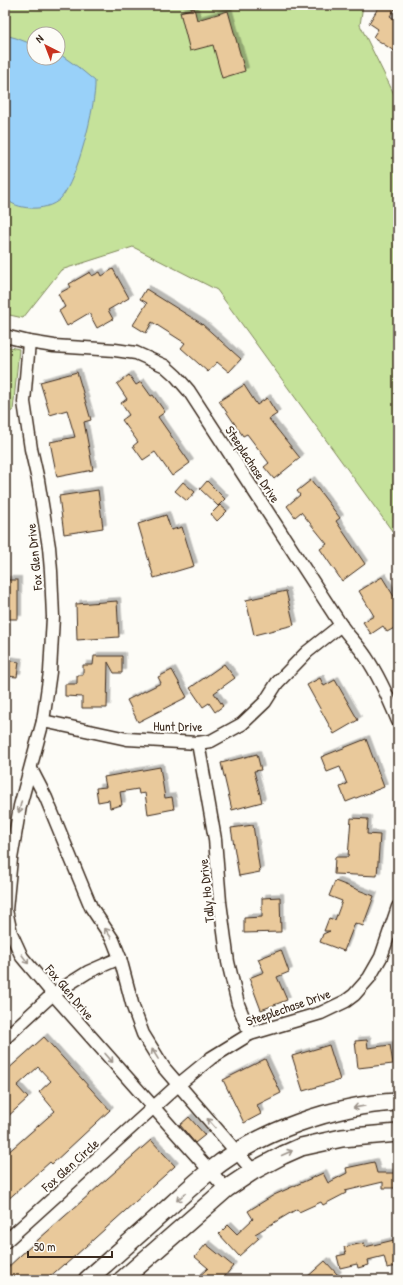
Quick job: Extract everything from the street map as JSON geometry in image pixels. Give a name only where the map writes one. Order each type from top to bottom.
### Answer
[{"type":"main road","points":[[87,1280],[210,1171],[237,1152],[264,1136],[310,1119],[344,1110],[382,1103],[398,1102]]},
{"type":"main road","points":[[122,1280],[226,1189],[253,1171],[283,1155],[301,1147],[342,1138],[398,1133]]},
{"type":"street","name":"Steeplechase Drive","points":[[5,336],[54,346],[115,350],[136,353],[165,366],[176,376],[189,391],[349,638],[365,655],[388,696],[398,721]]},
{"type":"street","name":"Fox Glen Drive","points":[[30,342],[24,402],[49,546],[53,617],[50,664],[43,721],[20,806],[13,846],[6,910],[11,933],[22,957],[53,994],[226,1189]]},
{"type":"street","name":"Hunt Drive","points":[[43,721],[127,739],[198,743],[211,741],[242,724],[265,702],[277,683],[307,652],[341,625]]},
{"type":"street","name":"Tally Ho Drive","points":[[198,743],[215,839],[220,902],[228,962],[238,1004],[250,1034]]},
{"type":"street","points":[[31,769],[46,798],[91,907],[113,940],[120,958],[133,1007],[143,1034],[164,1068],[253,1171]]},
{"type":"street","name":"Steeplechase Drive","points":[[153,1108],[211,1058],[250,1034],[320,1013],[354,996],[368,978],[381,957],[398,908]]},
{"type":"street","points":[[5,1038],[53,994],[88,972],[120,958]]},
{"type":"street","name":"Fox Glen Circle","points":[[5,1242],[153,1108]]},
{"type":"green space","points":[[5,5],[363,5],[360,25],[394,94],[398,99],[398,539],[217,290],[133,247],[61,270],[23,318],[5,314]]},
{"type":"green space","points":[[5,346],[19,349],[13,411],[5,412]]},
{"type":"water","points":[[5,35],[26,42],[26,66],[66,66],[66,59],[95,81],[89,124],[79,160],[67,189],[61,198],[51,205],[30,208],[13,204],[5,198]]},
{"type":"building","points":[[380,5],[389,5],[395,9],[390,16],[398,22],[398,44],[394,51],[373,37],[378,29],[369,23]]},
{"type":"building","points":[[194,8],[197,20],[228,11],[245,71],[222,78],[213,45],[190,51],[180,12]]},
{"type":"building","points":[[113,269],[129,298],[108,310],[113,319],[97,328],[89,313],[67,326],[59,311],[65,307],[58,294],[71,287],[69,284],[90,272],[92,276],[100,272],[102,276]]},
{"type":"building","points":[[146,289],[202,324],[241,359],[229,372],[217,362],[208,372],[181,348],[185,343],[152,322],[146,333],[133,325],[147,303],[140,299]]},
{"type":"building","points":[[77,372],[91,420],[84,422],[93,470],[57,477],[50,442],[75,437],[67,410],[50,415],[40,382]]},
{"type":"building","points":[[129,375],[136,385],[141,382],[151,396],[153,395],[165,412],[158,417],[190,463],[172,476],[155,452],[143,460],[133,446],[138,442],[122,420],[129,415],[121,403],[127,399],[117,384]]},
{"type":"building","points":[[244,385],[257,405],[267,398],[277,414],[269,419],[300,458],[274,479],[264,467],[269,463],[247,434],[243,436],[219,401]]},
{"type":"building","points":[[311,480],[340,518],[336,521],[365,564],[342,581],[320,549],[327,544],[301,512],[295,517],[287,506],[300,495],[297,491]]},
{"type":"building","points":[[207,481],[225,499],[218,506],[200,489]]},
{"type":"building","points":[[183,482],[195,492],[187,501],[175,491]]},
{"type":"building","points":[[98,490],[103,528],[64,534],[59,496]]},
{"type":"building","points":[[220,505],[227,511],[217,521],[211,514]]},
{"type":"building","points":[[166,515],[171,530],[182,527],[194,566],[154,578],[138,524]]},
{"type":"building","points":[[382,577],[398,603],[398,626],[387,632],[383,626],[371,634],[363,622],[374,616],[359,591]]},
{"type":"building","points":[[5,580],[18,580],[18,619],[5,619]]},
{"type":"building","points":[[286,591],[294,625],[254,635],[246,600]]},
{"type":"building","points":[[117,601],[119,637],[77,640],[76,604]]},
{"type":"building","points":[[94,656],[122,656],[122,673],[114,673],[108,662],[107,708],[82,708],[82,697],[65,696],[65,684],[77,684],[77,675],[83,675],[83,665],[93,665]]},
{"type":"building","points":[[5,660],[19,662],[17,677],[5,676]]},
{"type":"building","points":[[224,664],[235,678],[214,693],[223,706],[215,712],[209,703],[203,707],[190,688]]},
{"type":"building","points":[[172,670],[187,697],[138,722],[127,700],[161,683],[158,677]]},
{"type":"building","points":[[320,678],[324,686],[335,680],[358,720],[334,734],[307,685]]},
{"type":"building","points":[[366,739],[384,787],[346,802],[340,787],[347,784],[340,767],[327,772],[321,757]]},
{"type":"building","points":[[257,754],[261,770],[254,771],[262,802],[232,810],[221,763]]},
{"type":"building","points":[[160,767],[165,798],[172,797],[174,809],[148,814],[145,793],[139,794],[138,789],[120,792],[122,805],[110,808],[109,800],[98,802],[96,788],[106,787],[104,777]]},
{"type":"building","points":[[351,818],[368,819],[367,834],[380,835],[377,876],[334,874],[335,857],[348,857]]},
{"type":"building","points":[[253,825],[260,872],[239,876],[231,828]]},
{"type":"building","points":[[335,881],[374,896],[363,926],[355,923],[344,951],[320,942],[323,934],[330,931],[324,931],[329,918],[335,920],[342,901],[329,896]]},
{"type":"building","points":[[280,897],[281,932],[244,933],[244,918],[262,917],[262,898]]},
{"type":"building","points":[[281,950],[289,972],[277,977],[287,1000],[261,1010],[249,978],[264,972],[258,959]]},
{"type":"building","points":[[44,1037],[110,1110],[52,1164],[50,1162],[5,1202],[5,1155],[55,1111],[39,1092],[51,1081],[38,1067],[17,1086],[28,1098],[5,1119],[5,1072]]},
{"type":"building","points":[[367,1040],[368,1048],[390,1045],[393,1064],[358,1068],[355,1041]]},
{"type":"building","points":[[329,1045],[340,1080],[303,1091],[292,1056]]},
{"type":"building","points":[[265,1059],[281,1093],[257,1105],[261,1114],[244,1123],[223,1080]]},
{"type":"building","points":[[189,1117],[205,1135],[195,1143],[180,1125]]},
{"type":"building","points":[[151,1140],[175,1166],[65,1265],[64,1264],[46,1280],[5,1280],[5,1270]]},
{"type":"building","points":[[374,1162],[377,1173],[398,1173],[398,1188],[383,1188],[383,1182],[345,1191],[346,1193],[323,1205],[321,1202],[299,1212],[297,1209],[255,1234],[259,1238],[239,1256],[219,1234],[228,1225],[237,1234],[253,1219],[248,1211],[274,1195],[323,1173],[328,1183],[347,1173],[346,1168]]},
{"type":"building","points":[[398,1239],[398,1266],[387,1268],[384,1256],[368,1260],[369,1265],[358,1268],[357,1264],[340,1268],[337,1256],[346,1254],[344,1247],[364,1243],[365,1247]]},
{"type":"building","points":[[206,1244],[233,1266],[222,1280],[195,1280],[208,1268],[195,1257]]},
{"type":"building","points":[[325,1261],[338,1275],[333,1280],[304,1280]]}]
